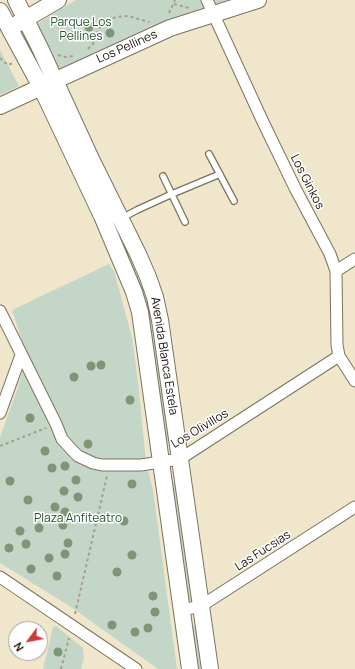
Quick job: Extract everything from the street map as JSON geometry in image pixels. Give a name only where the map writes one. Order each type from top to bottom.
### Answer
[{"type":"main road","name":"Avenida Blanca Estela","points":[[16,0],[56,80],[91,158],[141,260],[155,297],[160,320],[210,669]]},
{"type":"main road","points":[[5,30],[58,0]]},
{"type":"main road","name":"Los Pellines","points":[[0,106],[170,28],[210,7],[258,0]]},
{"type":"main road","name":"Avenida Blanca Estela","points":[[0,11],[5,30],[41,87],[102,216],[134,292],[140,312],[190,669]]},
{"type":"street","name":"Los Ginkos","points":[[210,7],[295,188],[330,254],[336,271],[336,345],[339,356],[355,381]]},
{"type":"street","points":[[336,271],[355,259]]},
{"type":"street","name":"Los Olivillos","points":[[0,311],[59,432],[67,445],[78,456],[93,463],[110,465],[141,465],[180,459],[339,356]]},
{"type":"street","points":[[0,414],[21,355]]},
{"type":"street","name":"Las Fucsias","points":[[182,610],[201,606],[355,508]]},
{"type":"street","points":[[0,577],[136,669]]},
{"type":"lane","points":[[209,154],[234,201]]},
{"type":"lane","points":[[120,219],[172,194],[220,174]]},
{"type":"lane","points":[[163,176],[185,222]]},
{"type":"path","points":[[164,17],[169,13],[175,0]]},
{"type":"path","points":[[85,52],[93,44],[96,34],[104,21],[117,17],[128,16],[148,22],[154,21]]},
{"type":"path","points":[[40,48],[65,57],[77,56]]},
{"type":"path","points":[[0,446],[56,424]]},
{"type":"path","points":[[61,669],[110,465]]},
{"type":"green space","name":"Parque Los Pellines","points":[[76,0],[235,0],[123,40],[59,72],[37,24]]},
{"type":"green space","points":[[0,50],[19,86],[0,95]]},
{"type":"green space","points":[[58,99],[144,283],[153,315],[170,441],[162,442],[144,310]]},
{"type":"green space","name":"Plaza Anfiteatro","points":[[109,264],[114,271],[132,337],[146,462],[153,490],[177,669],[158,669],[71,607],[0,563],[0,437],[27,357],[12,310]]},
{"type":"green space","points":[[179,482],[196,602],[184,603],[167,483]]},
{"type":"green space","points":[[198,625],[205,669],[195,669],[188,628]]},
{"type":"green space","points":[[56,626],[83,648],[84,659],[81,669],[43,669],[45,661],[48,661],[48,648],[53,627]]}]
